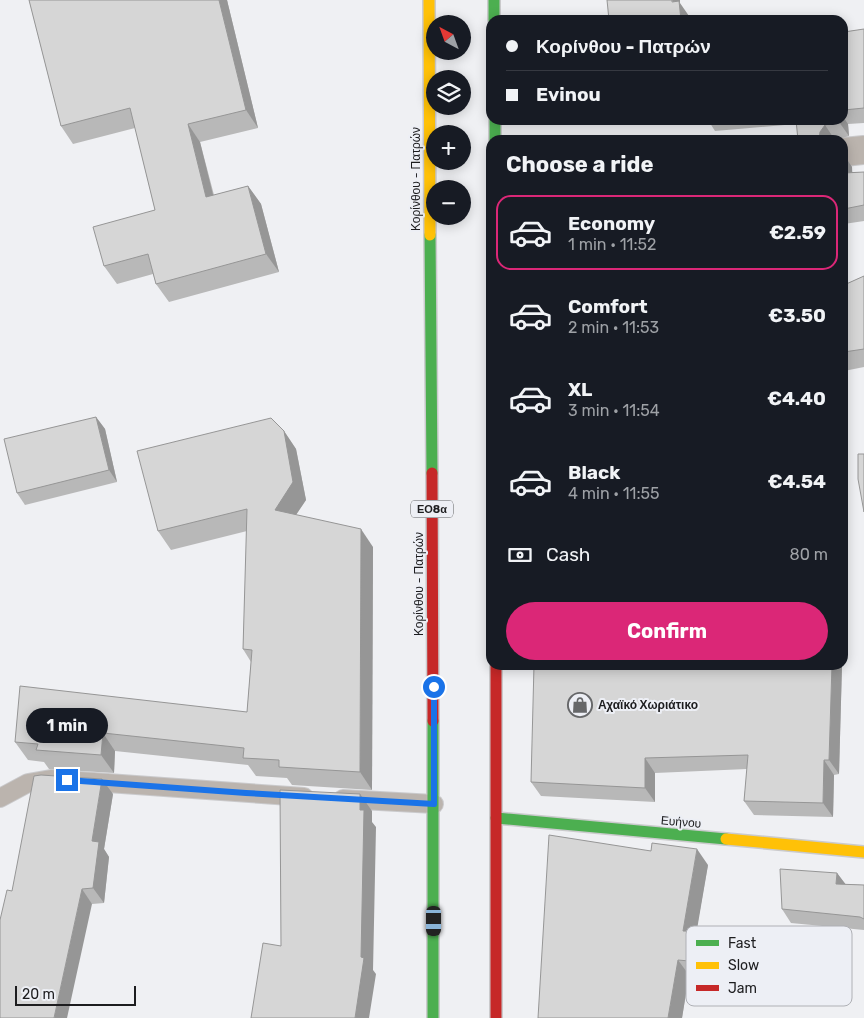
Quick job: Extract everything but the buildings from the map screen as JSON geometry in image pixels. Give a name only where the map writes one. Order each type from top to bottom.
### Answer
[{"type":"main road","name":"Κορίνθου - Πατρών","points":[[429,0],[434,804],[433,1018]]},
{"type":"main road","points":[[494,0],[494,15]]},
{"type":"main road","points":[[496,670],[496,1018]]},
{"type":"main road","name":"Ευήνου","points":[[496,818],[864,852]]},
{"type":"street","points":[[848,152],[864,150]]},
{"type":"lane","points":[[0,798],[28,783],[51,779],[434,804]]},
{"type":"traffic: fast","points":[[494,0],[494,15]]},
{"type":"traffic: fast","points":[[495,125],[495,135]]},
{"type":"traffic: fast","points":[[430,235],[432,473]]},
{"type":"traffic: fast","points":[[433,721],[433,1018]]},
{"type":"traffic: fast","points":[[496,818],[726,839]]},
{"type":"traffic: slow","points":[[429,0],[430,235]]},
{"type":"traffic: slow","points":[[726,839],[864,852]]},
{"type":"traffic: jam","points":[[432,473],[433,721]]},
{"type":"traffic: jam","points":[[496,670],[496,1018]]},
{"type":"place","name":"Αχαϊκό Χωριάτικο","points":[[580,705]]},
{"type":"route","points":[[67,780],[434,804],[434,687]]}]
